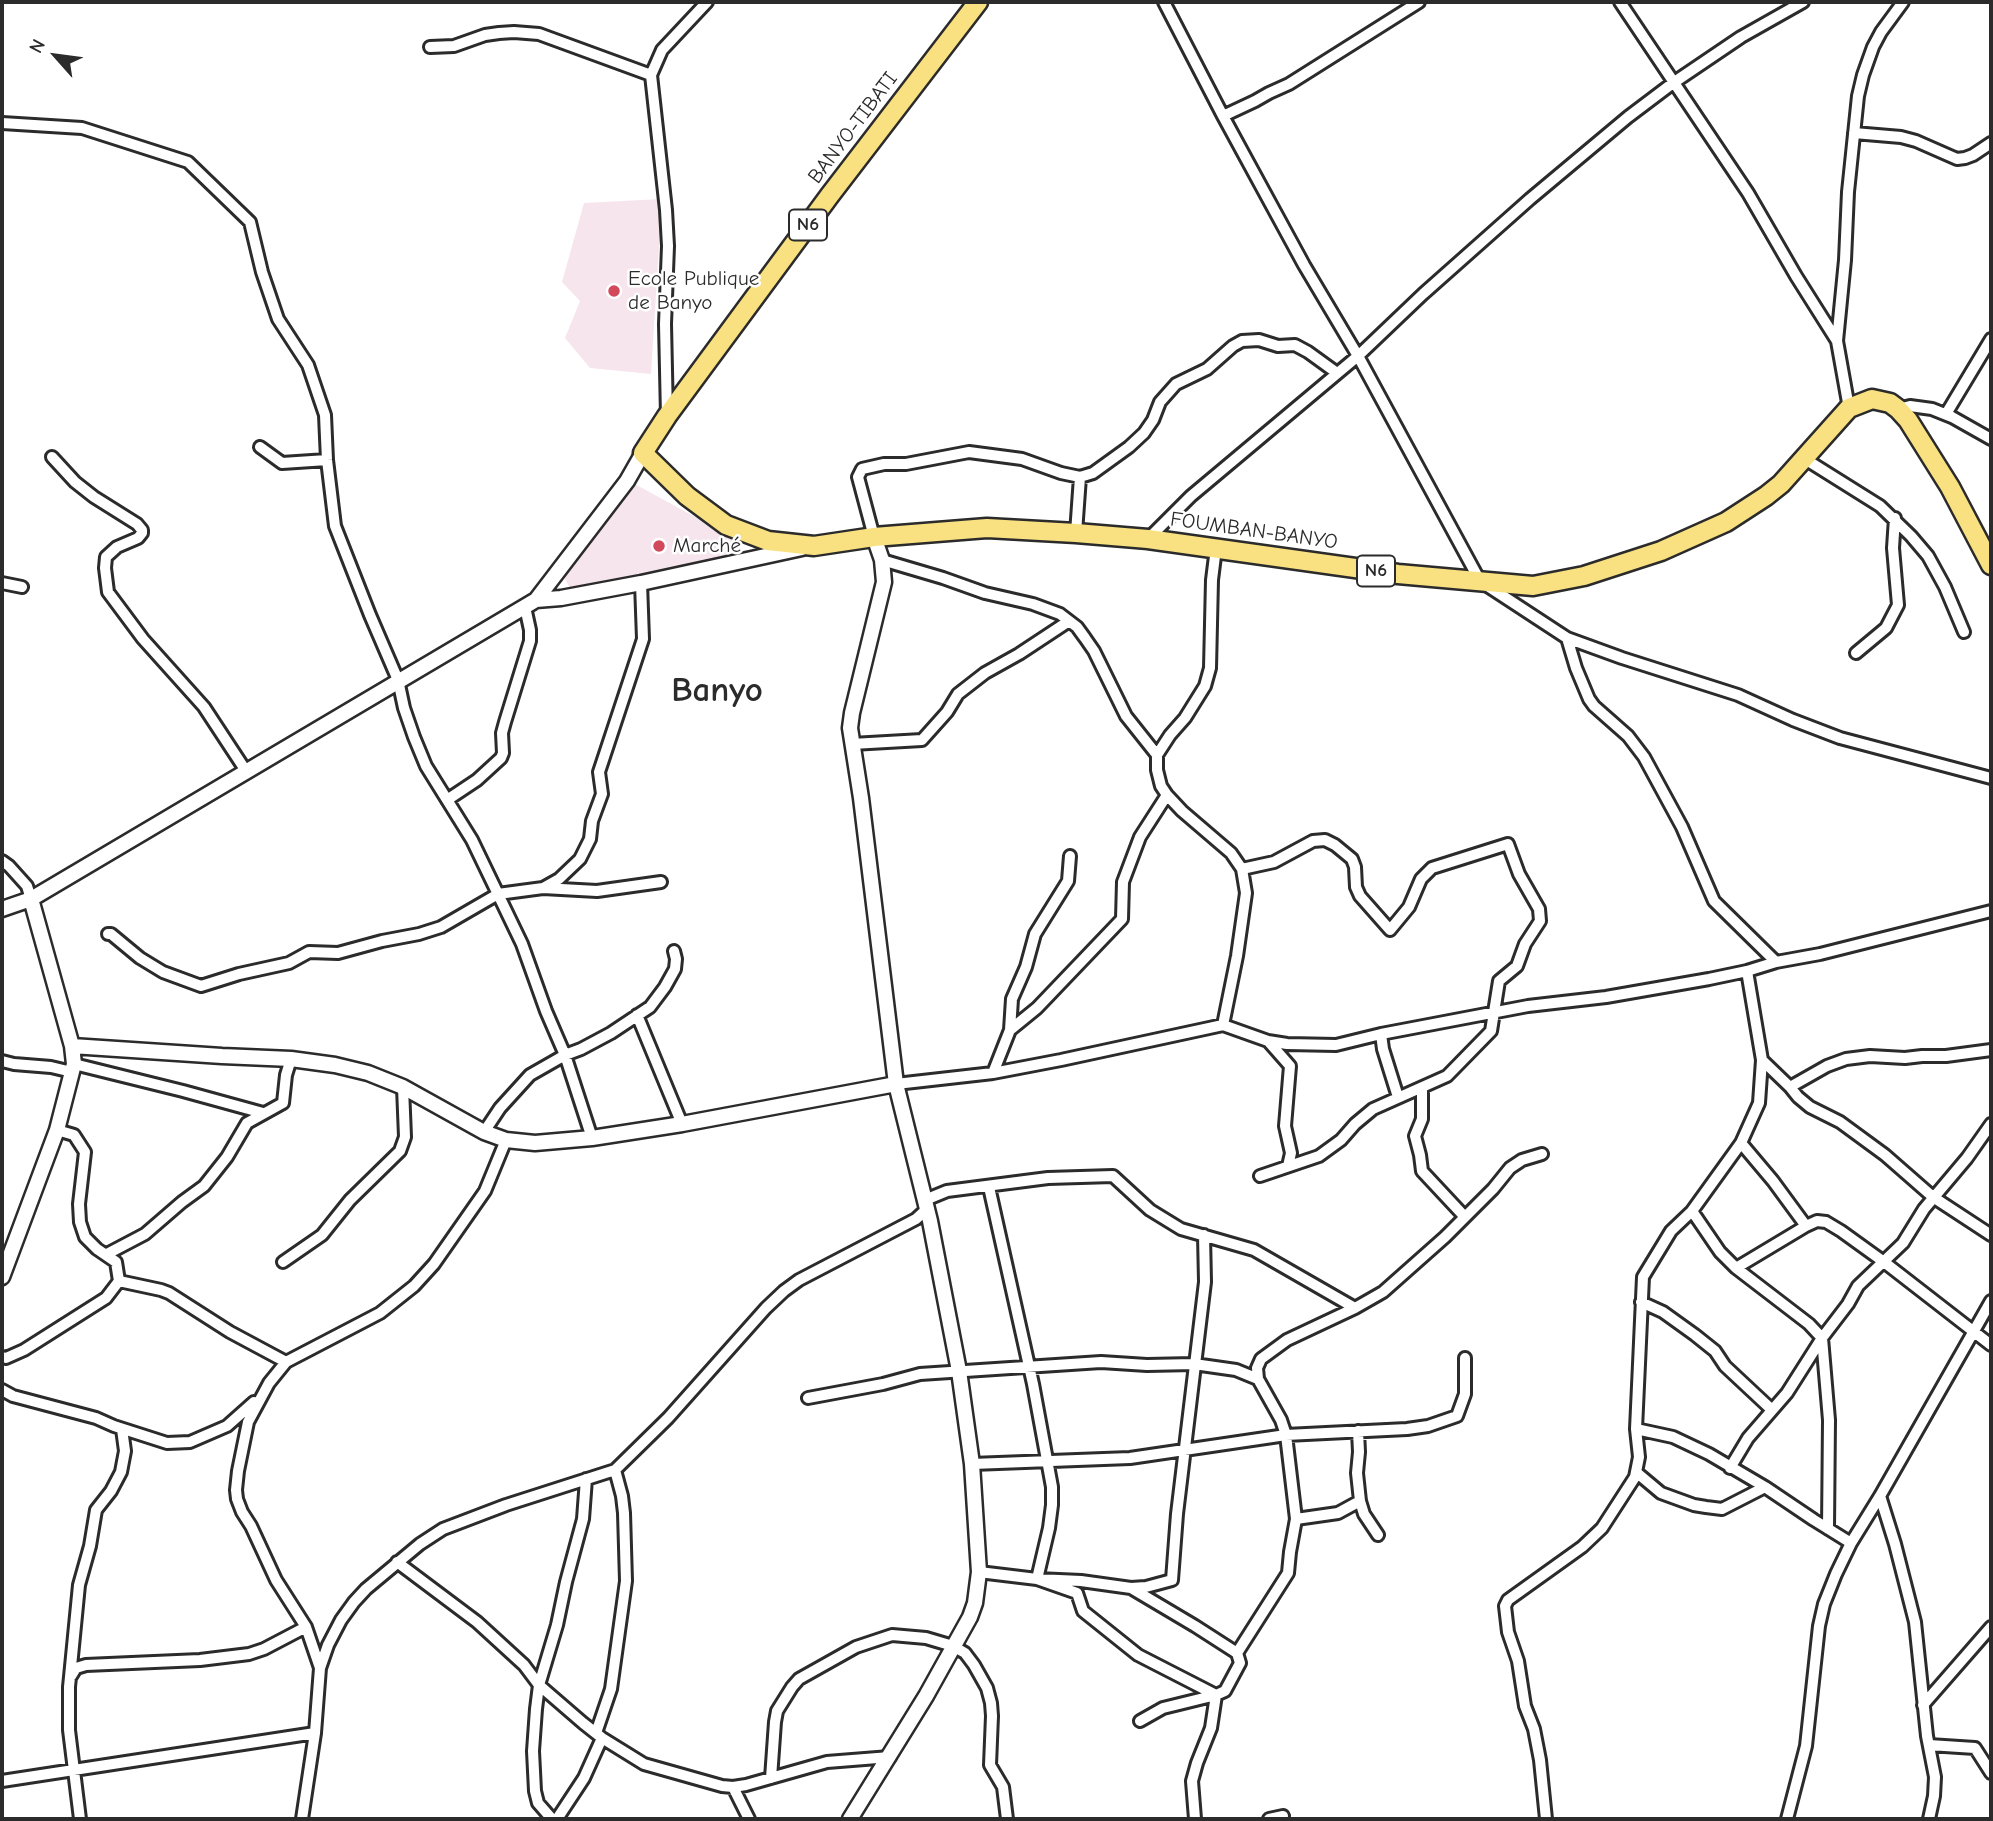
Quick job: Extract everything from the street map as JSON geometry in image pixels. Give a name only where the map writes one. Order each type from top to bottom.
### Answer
[{"type":"highway","name":"BANYO-TIBATI","points":[[643,453],[667,416],[830,195],[978,2]]},
{"type":"highway","points":[[1849,408],[1872,399],[1890,403],[1908,420],[1950,487],[1991,565]]},
{"type":"highway","name":"FOUMBAN-BANYO","points":[[643,453],[687,496],[726,525],[768,541],[814,546],[874,537],[1018,528],[1148,539],[1398,575],[1520,585],[1584,576],[1661,551],[1726,522],[1781,484],[1849,408]]},
{"type":"street","points":[[667,416],[665,324],[668,246],[651,75],[662,50],[706,2]]},
{"type":"street","points":[[1164,2],[1304,265],[1358,356],[1480,581],[1567,638],[1738,695],[1840,738],[1991,778]]},
{"type":"street","points":[[1223,116],[1289,84],[1419,2]]},
{"type":"street","points":[[1620,2],[1748,193],[1837,341]]},
{"type":"street","points":[[1148,539],[1191,496],[1358,356],[1423,294],[1628,117],[1672,83],[1741,37],[1803,2]]},
{"type":"street","points":[[1849,408],[1837,341],[1858,96],[1867,61],[1881,33],[1903,2]]},
{"type":"street","points":[[430,47],[454,46],[499,33],[539,34],[651,75]]},
{"type":"street","points":[[2,123],[82,128],[188,162],[250,222],[262,272],[278,319],[308,365],[325,415],[335,526],[398,680],[404,708],[426,766],[472,840],[522,943],[565,1055],[592,1138]]},
{"type":"street","points":[[1854,133],[1901,137],[1957,159],[1973,155],[1991,143]]},
{"type":"street","points":[[1945,415],[1987,356],[1991,339]]},
{"type":"street","points":[[850,1819],[890,1757],[974,1609],[979,1572],[972,1464],[959,1371],[942,1275],[896,1084],[852,744],[852,713],[884,582],[882,560],[858,477],[862,469],[869,467],[905,464],[969,452],[1022,459],[1080,477],[1093,473],[1129,447],[1143,433],[1153,420],[1160,402],[1176,384],[1207,369],[1242,341],[1259,340],[1278,346],[1295,345],[1337,373]]},
{"type":"street","points":[[1898,409],[1910,405],[1932,409],[1991,439]]},
{"type":"street","points":[[260,446],[282,463],[327,460]]},
{"type":"street","points":[[447,800],[477,780],[501,758],[502,733],[530,641],[530,603],[627,481],[643,453]]},
{"type":"street","points":[[52,457],[84,490],[137,524],[142,530],[138,538],[117,547],[106,557],[108,592],[143,639],[204,707],[246,771]]},
{"type":"street","points":[[1805,459],[1895,518],[1928,556],[1964,632]]},
{"type":"street","points":[[1076,533],[1080,477]]},
{"type":"street","points":[[1856,653],[1886,628],[1898,605],[1893,548],[1895,518]]},
{"type":"street","points":[[2,908],[31,899],[530,603],[814,546]]},
{"type":"street","points":[[1216,548],[1212,580],[1210,668],[1205,686],[1157,755],[1157,770],[1161,786],[1167,795],[1231,853],[1242,869],[1246,893],[1223,1025]]},
{"type":"street","points":[[882,560],[1060,614],[1077,627],[1094,651],[1126,716],[1157,755]]},
{"type":"street","points":[[2,583],[22,587]]},
{"type":"street","points":[[543,888],[559,879],[580,859],[590,839],[592,821],[603,794],[599,772],[643,639],[640,583]]},
{"type":"street","points":[[852,744],[922,740],[947,712],[958,694],[985,673],[1069,621]]},
{"type":"street","points":[[1567,638],[1589,699],[1628,736],[1643,757],[1682,827],[1714,901],[1776,962]]},
{"type":"street","points":[[1010,1030],[1037,1008],[1122,919],[1123,882],[1140,837],[1167,795]]},
{"type":"street","points":[[1242,869],[1274,862],[1313,841],[1325,840],[1352,859],[1360,896],[1390,930],[1409,907],[1421,879],[1432,868],[1508,844],[1519,874],[1539,909],[1540,921],[1525,944],[1517,965],[1499,981],[1491,1031],[1447,1076],[1373,1109],[1341,1140],[1319,1156],[1260,1176]]},
{"type":"street","points":[[993,1073],[1010,1030],[1012,999],[1026,967],[1035,934],[1068,881],[1070,856]]},
{"type":"street","points":[[2,861],[27,886],[72,1046],[73,1068],[57,1130],[2,1277]]},
{"type":"street","points":[[108,934],[163,972],[201,986],[289,963],[309,952],[338,953],[419,934],[440,927],[498,894],[543,888],[597,891],[661,882]]},
{"type":"street","points":[[72,1046],[323,1062],[354,1069],[403,1087],[484,1132],[506,1140],[535,1143],[592,1138],[682,1124],[896,1084],[993,1073],[1223,1025],[1268,1041],[1336,1045],[1494,1012],[1606,997],[1747,971],[1991,911]]},
{"type":"street","points":[[484,1132],[491,1119],[530,1075],[565,1055],[588,1046],[644,1012],[657,999],[670,978],[676,959],[674,951]]},
{"type":"street","points":[[1546,1819],[1540,1760],[1534,1729],[1525,1706],[1518,1661],[1508,1632],[1505,1606],[1508,1600],[1574,1553],[1602,1528],[1636,1472],[1639,1457],[1636,1429],[1641,1302],[1645,1270],[1671,1231],[1692,1211],[1741,1143],[1759,1103],[1762,1060],[1747,971]]},
{"type":"street","points":[[637,1015],[682,1124]]},
{"type":"street","points":[[1381,1034],[1398,1097]]},
{"type":"street","points":[[1268,1041],[1290,1066],[1285,1126],[1291,1153],[1287,1166]]},
{"type":"street","points":[[1790,1087],[1846,1059],[1870,1056],[1947,1056],[1991,1050]]},
{"type":"street","points":[[107,1254],[145,1234],[204,1186],[227,1157],[247,1123],[283,1103],[291,1059]]},
{"type":"street","points":[[1762,1060],[1810,1107],[1840,1122],[1885,1155],[1933,1197],[1991,1235]]},
{"type":"street","points":[[2,1061],[73,1068],[183,1091],[263,1113]]},
{"type":"street","points":[[283,1262],[322,1235],[350,1200],[400,1151],[405,1137],[403,1087]]},
{"type":"street","points":[[1422,1088],[1422,1119],[1415,1136],[1422,1171],[1464,1216]]},
{"type":"street","points":[[1730,1468],[1748,1438],[1787,1393],[1822,1338],[1849,1304],[1858,1286],[1903,1243],[1933,1197],[1991,1124]]},
{"type":"street","points":[[2,1357],[6,1358],[24,1350],[106,1298],[119,1281],[116,1262],[85,1237],[80,1222],[79,1204],[85,1152],[74,1135],[57,1130]]},
{"type":"street","points":[[320,1668],[306,1627],[276,1580],[237,1499],[242,1445],[248,1422],[269,1383],[286,1362],[380,1313],[414,1286],[434,1264],[485,1191],[506,1140]]},
{"type":"street","points":[[1741,1143],[1806,1226]]},
{"type":"street","points":[[1237,1653],[1288,1573],[1296,1519],[1282,1420],[1258,1380],[1257,1368],[1264,1355],[1287,1340],[1355,1308],[1388,1287],[1445,1237],[1516,1163],[1542,1154]]},
{"type":"street","points":[[302,1819],[315,1733],[320,1668],[328,1645],[345,1613],[366,1589],[420,1544],[443,1530],[615,1470],[677,1408],[784,1291],[799,1280],[916,1219],[926,1205],[947,1191],[1048,1178],[1113,1175],[1150,1210],[1181,1229],[1254,1250],[1355,1308]]},
{"type":"street","points":[[989,1187],[1030,1367],[1047,1460],[1052,1505],[1037,1579]]},
{"type":"street","points":[[1692,1211],[1720,1252],[1736,1268],[1809,1324],[1822,1338],[1829,1420],[1828,1529]]},
{"type":"street","points":[[1736,1268],[1806,1226],[1817,1221],[1826,1222],[1884,1262],[1991,1345]]},
{"type":"street","points":[[979,1572],[1130,1588],[1172,1580],[1177,1514],[1205,1282],[1204,1236]]},
{"type":"street","points":[[119,1281],[169,1293],[230,1332],[286,1362]]},
{"type":"street","points":[[1787,1819],[1806,1746],[1819,1626],[1824,1604],[1851,1543],[1991,1301]]},
{"type":"street","points":[[1641,1302],[1663,1312],[1695,1335],[1771,1409]]},
{"type":"street","points":[[972,1464],[1130,1458],[1286,1435],[1418,1427],[1457,1416],[1465,1394],[1465,1358]]},
{"type":"street","points":[[808,1398],[920,1374],[1101,1362],[1194,1364],[1236,1370],[1258,1380]]},
{"type":"street","points":[[2,1391],[96,1418],[167,1443],[190,1442],[227,1426],[263,1395]]},
{"type":"street","points":[[80,1819],[69,1730],[69,1679],[79,1585],[90,1546],[96,1510],[121,1472],[125,1451],[122,1429]]},
{"type":"street","points":[[1636,1429],[1682,1441],[1709,1454],[1851,1543]]},
{"type":"street","points":[[1357,1432],[1360,1501],[1364,1514],[1378,1535]]},
{"type":"street","points":[[586,1479],[583,1519],[539,1685],[533,1751],[535,1791],[538,1803],[555,1819],[584,1778],[599,1736],[614,1675],[626,1581],[624,1513],[615,1470]]},
{"type":"street","points":[[1636,1472],[1661,1493],[1694,1505],[1722,1509],[1765,1487]]},
{"type":"street","points":[[1880,1496],[1915,1622],[1923,1705],[1935,1777],[1929,1819]]},
{"type":"street","points":[[1296,1519],[1338,1513],[1360,1501]]},
{"type":"street","points":[[397,1562],[477,1622],[524,1665],[539,1685],[599,1736],[644,1764],[733,1787],[827,1762],[890,1757]]},
{"type":"street","points":[[1037,1579],[1077,1593],[1083,1611],[1138,1655],[1216,1695]]},
{"type":"street","points":[[1130,1588],[1237,1653],[1240,1663],[1225,1691],[1163,1708],[1140,1721]]},
{"type":"street","points":[[69,1679],[76,1668],[86,1665],[200,1660],[248,1654],[264,1649],[306,1627]]},
{"type":"street","points":[[1923,1705],[1991,1627]]},
{"type":"street","points":[[771,1777],[777,1711],[799,1679],[856,1647],[892,1634],[926,1638],[953,1646],[965,1653],[987,1688],[992,1716],[990,1765],[1003,1787],[1007,1819]]},
{"type":"street","points":[[1195,1819],[1192,1781],[1211,1728],[1216,1695]]},
{"type":"street","points":[[2,1781],[315,1733]]},
{"type":"street","points":[[1929,1745],[1975,1748],[1991,1773]]},
{"type":"street","points":[[733,1787],[749,1819]]},
{"type":"street","points":[[1269,1819],[1283,1816]]},
{"type":"shaded area","name":"Ecole Publique de Banyo","points":[[662,199],[651,374],[590,368],[565,338],[580,301],[562,282],[584,203]]},
{"type":"shaded area","name":"Marché","points":[[633,483],[733,536],[730,557],[571,590],[564,577]]},
{"type":"place","name":"Ecole Publique de Banyo","points":[[614,291]]},
{"type":"place","name":"Marché","points":[[659,546]]},
{"type":"district","name":"Banyo","points":[[717,691]]}]
